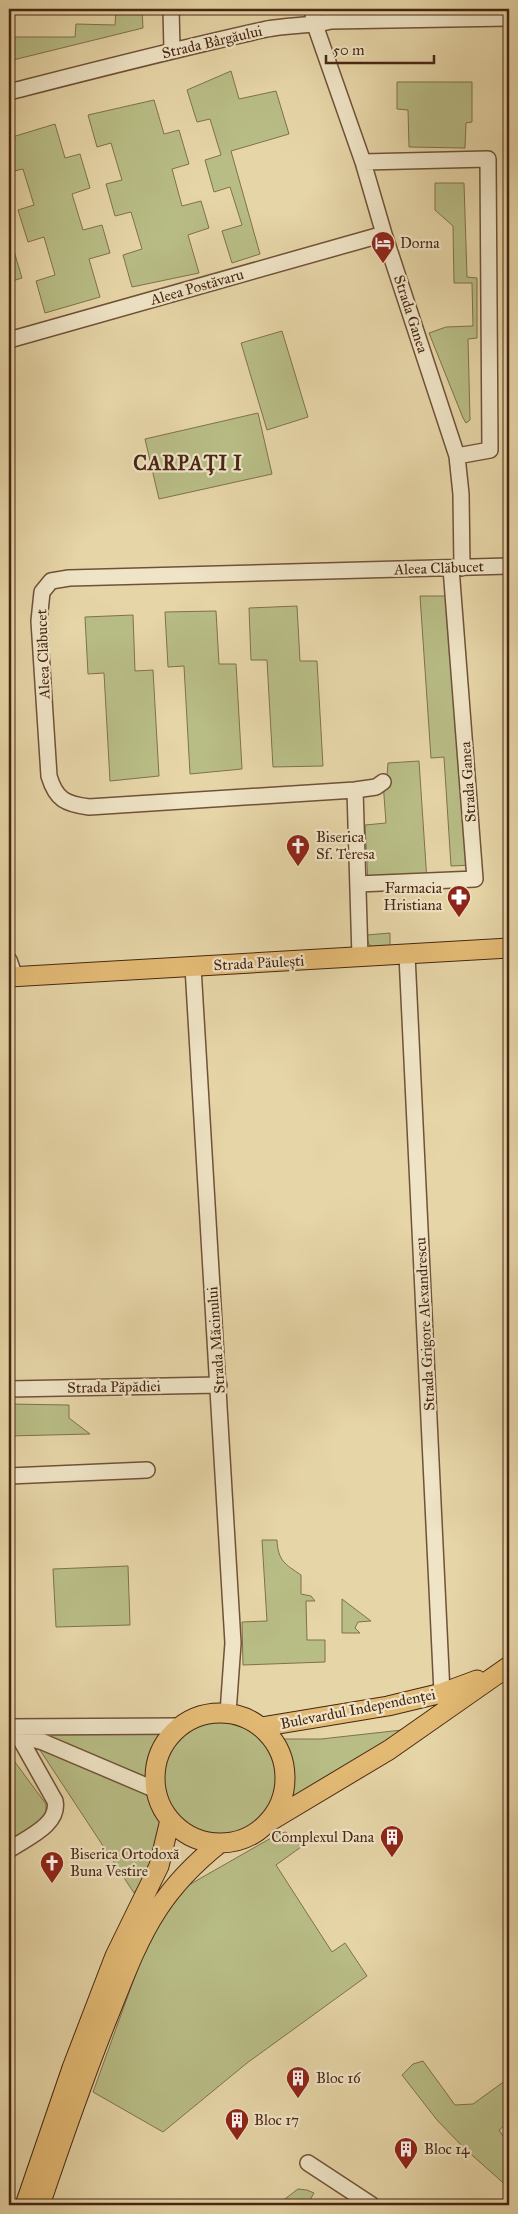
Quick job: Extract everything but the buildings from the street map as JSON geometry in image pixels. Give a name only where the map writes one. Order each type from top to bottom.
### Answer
[{"type":"main road","name":"Strada Păulești","points":[[11,971],[193,967],[509,948]]},
{"type":"main road","name":"Bulevardul Independenței","points":[[261,1727],[352,1713],[442,1693],[473,1682],[509,1664]]},
{"type":"main road","points":[[268,1822],[389,1750],[509,1664]]},
{"type":"main road","name":"Bulevardul Independenței","points":[[228,1713],[251,1720],[261,1727],[276,1744],[281,1754],[285,1777],[281,1801],[268,1822],[247,1837],[220,1843],[206,1842],[193,1837],[170,1820],[161,1806],[156,1790],[155,1769],[166,1741],[180,1726],[198,1716],[228,1713]]},
{"type":"main road","points":[[40,2205],[79,2070],[115,1956],[140,1901],[159,1866],[170,1820]]},
{"type":"main road","points":[[25,2205],[79,2070],[130,1962],[158,1909],[189,1869],[220,1843]]},
{"type":"street","points":[[172,9],[172,50]]},
{"type":"street","name":"Strada Ganea","points":[[312,9],[315,25],[363,162],[384,234],[457,456],[461,494],[457,568],[475,879],[358,884]]},
{"type":"street","name":"Strada Bârgăului","points":[[9,92],[172,50],[286,25],[315,25],[331,21],[509,18]]},
{"type":"street","points":[[363,162],[488,159],[490,450],[457,456]]},
{"type":"street","name":"Aleea Postăvaru","points":[[9,340],[384,234]]},
{"type":"street","name":"Aleea Clăbucet","points":[[383,782],[376,786],[355,790],[89,807],[72,805],[60,798],[52,787],[49,776],[39,621],[42,592],[51,581],[69,578],[509,566]]},
{"type":"street","points":[[355,790],[360,957]]},
{"type":"street","name":"Strada Grigore Alexandrescu","points":[[407,955],[442,1693]]},
{"type":"street","name":"Strada Măcinului","points":[[193,967],[233,1643],[228,1713]]},
{"type":"street","name":"Strada Păpădiei","points":[[9,1389],[219,1385]]},
{"type":"street","points":[[9,1476],[147,1470]]},
{"type":"street","name":"Bulevardul Independenței","points":[[12,1732],[180,1726]]},
{"type":"street","points":[[12,1732],[43,1742],[156,1790]]},
{"type":"street","points":[[9,1850],[44,1826],[53,1818],[56,1809],[52,1796],[12,1732]]},
{"type":"street","points":[[308,2163],[372,2205]]},
{"type":"green space","points":[[116,9],[142,9],[143,28],[9,61],[9,37],[75,37],[76,24],[115,25]]},
{"type":"green space","points":[[231,71],[239,99],[276,91],[289,134],[231,151],[260,254],[232,263],[222,231],[242,225],[230,187],[214,192],[205,160],[221,155],[210,119],[197,122],[187,90]]},
{"type":"green space","points":[[397,82],[472,82],[472,122],[466,123],[465,148],[409,147],[408,110],[397,109]]},
{"type":"green space","points":[[154,100],[164,134],[179,130],[189,164],[172,169],[182,206],[201,201],[209,228],[188,235],[199,273],[132,287],[123,255],[142,249],[131,212],[115,216],[106,184],[122,180],[111,143],[97,147],[88,115]]},
{"type":"green space","points":[[55,124],[65,158],[80,154],[90,188],[72,194],[83,230],[102,225],[110,253],[89,259],[100,297],[45,313],[36,281],[55,275],[44,237],[28,242],[18,210],[34,205],[23,169],[10,172],[9,138]]},
{"type":"green space","points":[[435,183],[464,183],[467,277],[477,278],[477,338],[468,339],[470,420],[466,423],[429,333],[446,327],[473,326],[472,283],[454,283],[453,226],[435,210]]},
{"type":"green space","points":[[14,251],[22,278],[9,282],[9,253]]},
{"type":"green space","points":[[282,331],[308,417],[267,430],[241,343]]},
{"type":"green space","points":[[258,413],[272,474],[159,499],[145,439]]},
{"type":"green space","points":[[420,596],[453,596],[474,865],[451,866],[444,757],[431,758]]},
{"type":"green space","points":[[297,606],[300,661],[317,661],[323,766],[273,767],[267,660],[251,660],[249,608]]},
{"type":"green space","points":[[216,611],[219,664],[236,664],[242,769],[190,774],[184,666],[168,667],[165,612]]},
{"type":"green space","points":[[133,615],[135,671],[153,670],[159,776],[110,781],[104,673],[88,674],[85,617]]},
{"type":"green space","points":[[419,761],[427,881],[368,884],[365,825],[386,823],[383,782],[387,776],[388,763]]},
{"type":"green space","points":[[390,933],[390,949],[373,948],[368,943],[367,935]]},
{"type":"green space","points":[[9,1404],[69,1405],[69,1418],[90,1434],[9,1436]]},
{"type":"green space","points":[[262,1540],[277,1540],[279,1553],[283,1561],[301,1575],[301,1594],[311,1596],[315,1601],[306,1601],[307,1640],[325,1640],[325,1662],[243,1665],[242,1622],[267,1621]]},
{"type":"green space","points":[[128,1566],[130,1625],[56,1627],[53,1569]]},
{"type":"green space","points":[[342,1599],[371,1621],[358,1622],[355,1628],[360,1633],[342,1633]]},
{"type":"green space","points":[[220,1713],[233,1714],[245,1718],[266,1732],[280,1753],[284,1765],[284,1791],[280,1803],[266,1824],[245,1838],[233,1842],[220,1843],[207,1842],[195,1838],[174,1824],[160,1803],[156,1791],[155,1778],[156,1765],[160,1753],[174,1732],[195,1718],[207,1714]]},
{"type":"green space","points":[[173,1729],[161,1741],[154,1754],[152,1769],[153,1785],[15,1732]]},
{"type":"green space","points":[[411,1729],[282,1806],[288,1789],[289,1772],[285,1755],[278,1739],[321,1739]]},
{"type":"green space","points":[[36,1744],[154,1796],[163,1820],[154,1865],[134,1893]]},
{"type":"green space","points":[[9,1754],[46,1804],[46,1819],[9,1844],[9,1817],[12,1816]]},
{"type":"green space","points":[[286,1832],[301,1847],[276,1865],[332,1952],[345,1943],[367,1976],[247,2063],[163,2132],[93,2092],[142,1957],[162,1918],[187,1886],[278,1834]]},
{"type":"green space","points":[[423,2061],[455,2105],[473,2104],[509,2078],[509,2122],[499,2130],[507,2142],[504,2144],[509,2152],[509,2188],[464,2148],[437,2120],[402,2075],[413,2064]]},
{"type":"green space","points":[[298,2189],[314,2193],[307,2205],[277,2205]]},
{"type":"place","name":"Dorna","points":[[383,264]]},
{"type":"place","name":"Biserica Sf. Teresa","points":[[298,867]]},
{"type":"place","name":"Farmacia Hristiana","points":[[459,918]]},
{"type":"place","name":"Complexul Dana","points":[[392,1858]]},
{"type":"place","name":"Biserica Ortodoxă Buna Vestire","points":[[52,1884]]},
{"type":"place","name":"Bloc 16","points":[[298,2099]]},
{"type":"place","name":"Bloc 17","points":[[237,2141]]},
{"type":"place","name":"Bloc 14","points":[[406,2170]]},
{"type":"district","name":"CARPAȚI I","points":[[188,463]]}]
